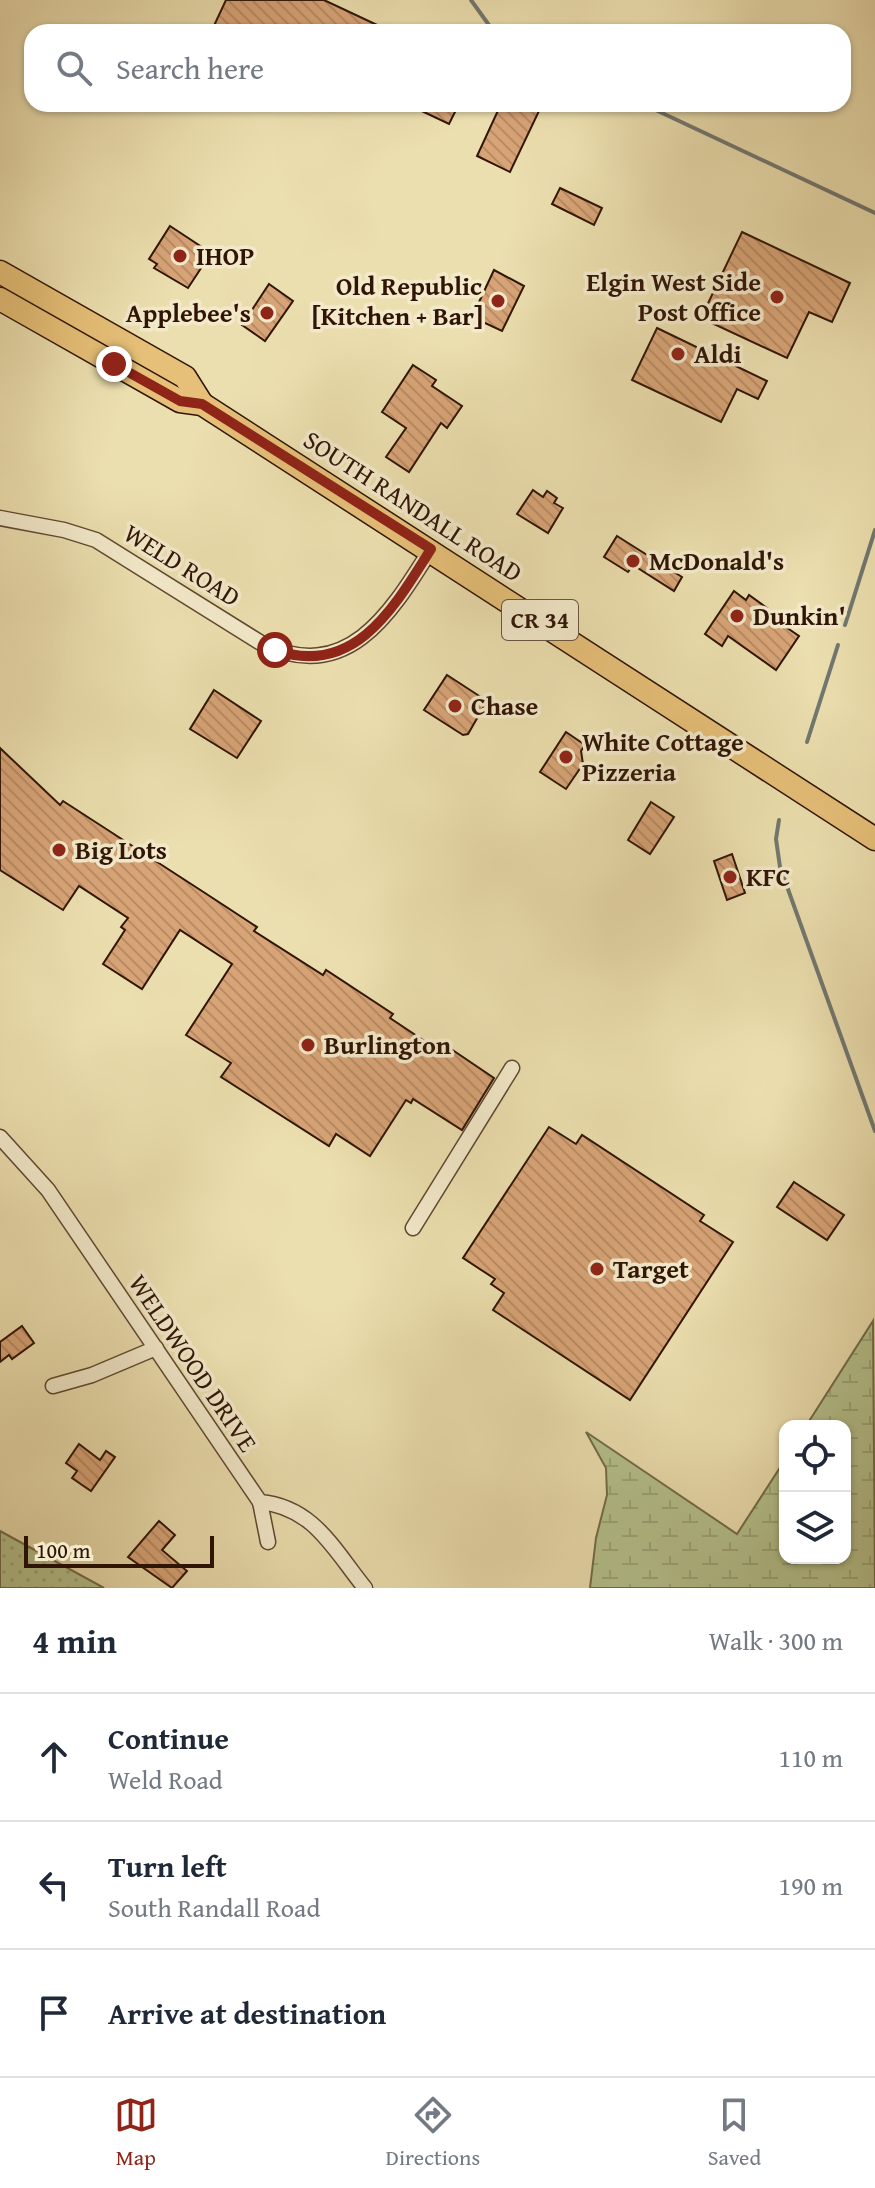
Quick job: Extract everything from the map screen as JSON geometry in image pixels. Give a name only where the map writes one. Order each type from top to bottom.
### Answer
[{"type":"main road","name":"SOUTH RANDALL ROAD","points":[[0,272],[185,377],[202,404]]},
{"type":"main road","name":"SOUTH RANDALL ROAD","points":[[0,299],[180,401],[202,404],[431,549],[875,839]]},
{"type":"street","name":"WELD ROAD","points":[[0,518],[64,530],[96,540],[261,643],[284,653],[302,656],[332,653],[370,633],[392,611],[431,549]]},
{"type":"street","points":[[413,1228],[512,1068]]},
{"type":"street","name":"WELDWOOD DRIVE","points":[[0,1137],[48,1190],[260,1502]]},
{"type":"street","points":[[53,1386],[92,1375],[156,1348]]},
{"type":"street","points":[[268,1542],[260,1502],[278,1504],[308,1519],[324,1532],[365,1588]]},
{"type":"green space","points":[[873,1321],[875,1588],[590,1588],[596,1538],[607,1495],[606,1468],[586,1432],[737,1534],[779,1469],[779,1564],[851,1564],[851,1420],[810,1420]]},
{"type":"green space","points":[[0,1531],[104,1588],[0,1588]]},
{"type":"building","points":[[226,0],[324,0],[375,24],[215,24]]},
{"type":"building","points":[[424,112],[455,112],[449,124]]},
{"type":"building","points":[[497,112],[539,112],[510,172],[477,156]]},
{"type":"building","points":[[560,188],[602,208],[594,225],[552,204]]},
{"type":"building","name":"IHOP","points":[[170,226],[211,253],[188,288],[154,268],[157,264],[149,259]]},
{"type":"building","name":"Elgin West Side Post Office","points":[[742,232],[850,283],[832,322],[809,312],[787,358],[701,318]]},
{"type":"building","name":"Old Republic [Kitchen + Bar]","points":[[494,270],[524,286],[502,331],[472,317]]},
{"type":"building","name":"Applebee's","points":[[269,284],[293,301],[265,341],[242,325]]},
{"type":"building","name":"Aldi","points":[[657,328],[767,381],[758,399],[737,389],[721,422],[632,380]]},
{"type":"building","points":[[413,365],[436,380],[432,386],[462,406],[447,428],[441,423],[409,472],[386,457],[406,428],[382,412]]},
{"type":"building","points":[[533,490],[543,497],[547,491],[557,498],[554,503],[563,508],[548,533],[517,514]]},
{"type":"building","name":"McDonald's","points":[[617,536],[682,577],[674,591],[633,565],[628,572],[604,557]]},
{"type":"building","points":[[734,591],[746,600],[749,595],[767,608],[764,612],[799,636],[776,670],[728,636],[722,646],[705,634]]},
{"type":"building","name":"Chase","points":[[447,675],[487,701],[468,734],[463,735],[424,710]]},
{"type":"building","points":[[214,690],[261,721],[237,758],[190,729]]},
{"type":"building","name":"White Cottage Pizzeria","points":[[566,732],[585,745],[581,751],[583,764],[566,789],[540,772]]},
{"type":"building","points":[[0,748],[60,805],[63,801],[257,927],[254,931],[323,975],[326,970],[393,1014],[390,1018],[438,1050],[442,1043],[494,1078],[462,1130],[413,1099],[411,1103],[406,1100],[370,1156],[336,1134],[329,1146],[221,1077],[231,1063],[186,1035],[232,964],[180,930],[142,989],[103,964],[125,930],[121,927],[128,918],[79,886],[63,910],[0,870]]},
{"type":"building","points":[[651,802],[674,817],[650,854],[628,840]]},
{"type":"building","name":"KFC","points":[[732,854],[745,893],[727,900],[714,861]]},
{"type":"building","name":"Target","points":[[549,1127],[576,1144],[582,1135],[704,1215],[700,1221],[733,1242],[630,1400],[493,1310],[504,1293],[491,1284],[495,1279],[463,1258]]},
{"type":"building","points":[[794,1182],[844,1215],[827,1240],[777,1207]]},
{"type":"building","points":[[22,1326],[34,1343],[12,1359],[9,1355],[0,1362],[0,1342]]},
{"type":"building","points":[[79,1444],[100,1460],[106,1451],[115,1457],[91,1491],[72,1478],[77,1471],[66,1463]]},
{"type":"building","points":[[159,1521],[175,1535],[162,1550],[187,1571],[172,1588],[128,1557]]},
{"type":"waterway","points":[[471,0],[488,24]]},
{"type":"waterway","points":[[660,112],[875,213]]},
{"type":"waterway","points":[[845,625],[875,530]]},
{"type":"waterway","points":[[807,742],[838,645]]},
{"type":"waterway","points":[[779,820],[776,839],[780,867],[875,1131]]},
{"type":"place","name":"IHOP","points":[[180,256]]},
{"type":"place","name":"Elgin West Side Post Office","points":[[777,297]]},
{"type":"place","name":"Old Republic [Kitchen + Bar]","points":[[498,301]]},
{"type":"place","name":"Applebee's","points":[[267,313]]},
{"type":"place","name":"Aldi","points":[[678,354]]},
{"type":"place","name":"McDonald's","points":[[633,561]]},
{"type":"place","name":"Dunkin'","points":[[737,616]]},
{"type":"place","name":"Chase","points":[[455,706]]},
{"type":"place","name":"White Cottage Pizzeria","points":[[566,757]]},
{"type":"place","name":"Big Lots","points":[[59,850]]},
{"type":"place","name":"KFC","points":[[730,877]]},
{"type":"place","name":"Burlington","points":[[308,1045]]},
{"type":"place","name":"Target","points":[[597,1269]]},
{"type":"route","points":[[114,364],[180,401],[202,404],[431,549],[392,611],[370,633],[332,653],[302,656],[275,650]]}]
